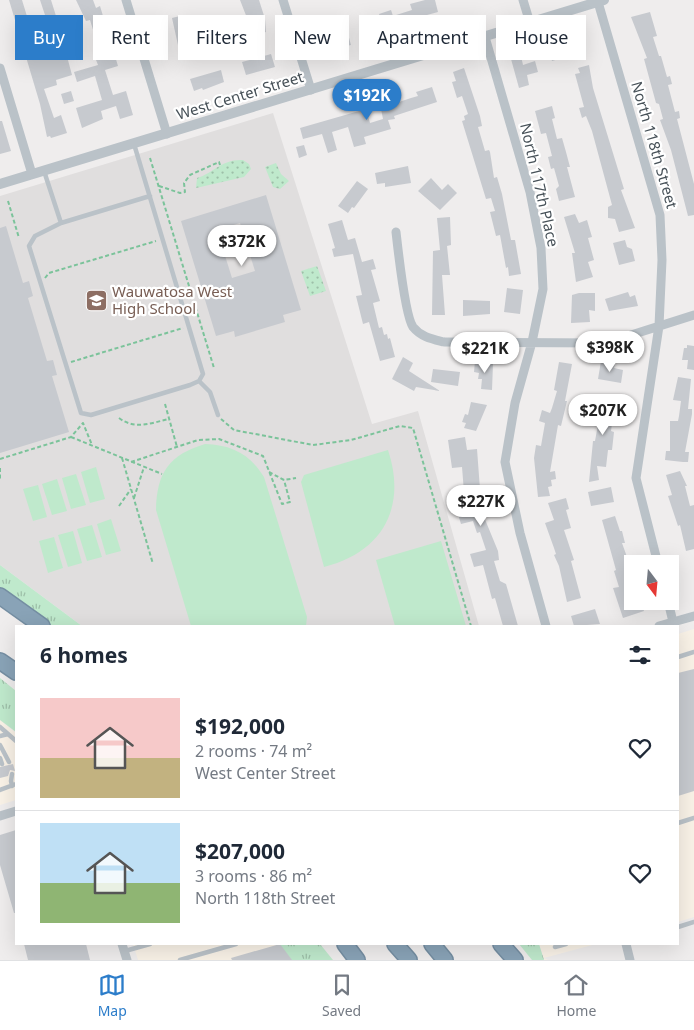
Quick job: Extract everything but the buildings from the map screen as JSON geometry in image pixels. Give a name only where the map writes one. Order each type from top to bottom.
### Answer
[{"type":"highway","points":[[0,596],[41,625]]},
{"type":"highway","points":[[0,661],[15,671]]},
{"type":"highway","points":[[346,945],[357,960]]},
{"type":"highway","points":[[396,945],[409,960]]},
{"type":"highway","points":[[433,945],[445,960]]},
{"type":"highway","points":[[503,945],[516,960]]},
{"type":"street","points":[[126,0],[167,134]]},
{"type":"street","points":[[283,0],[311,90]]},
{"type":"street","points":[[523,0],[528,15]]},
{"type":"street","name":"West Center Street","points":[[556,15],[601,1]]},
{"type":"street","name":"North 118th Street","points":[[601,1],[660,216],[662,260],[659,326],[636,478],[656,555]]},
{"type":"street","name":"North 117th Place","points":[[486,40],[530,192],[542,248],[543,288],[532,342],[515,403],[505,462],[520,533],[546,625]]},
{"type":"street","name":"West Center Street","points":[[0,184],[409,60]]},
{"type":"street","points":[[0,68],[32,174]]},
{"type":"street","points":[[396,232],[402,282],[412,326],[426,338],[444,342],[606,343],[694,315]]},
{"type":"street","points":[[670,610],[673,622]]},
{"type":"street","points":[[662,625],[694,616]]},
{"type":"street","points":[[0,816],[15,811]]},
{"type":"street","points":[[626,945],[630,960]]},
{"type":"lane","points":[[134,144],[163,238],[203,374],[199,381],[91,415],[81,413],[29,246],[35,236],[61,223],[150,196]]},
{"type":"lane","points":[[44,171],[61,223]]},
{"type":"lane","points":[[199,381],[210,392],[218,414]]},
{"type":"lane","points":[[679,657],[694,652]]},
{"type":"lane","points":[[0,727],[15,740]]},
{"type":"lane","points":[[0,736],[8,734]]},
{"type":"lane","points":[[0,745],[9,762]]},
{"type":"lane","points":[[0,758],[2,764]]},
{"type":"lane","points":[[12,774],[13,784]]},
{"type":"lane","points":[[6,776],[13,784]]},
{"type":"lane","points":[[0,790],[13,784]]},
{"type":"lane","points":[[679,823],[694,818]]},
{"type":"lane","points":[[679,927],[694,922]]},
{"type":"lane","points":[[125,952],[147,945]]},
{"type":"lane","points":[[180,960],[233,945]]},
{"type":"lane","points":[[555,947],[562,945]]},
{"type":"lane","points":[[195,960],[198,955]]},
{"type":"path","points":[[150,158],[214,368]]},
{"type":"path","points":[[158,186],[180,193],[185,192],[184,183],[190,175],[219,162],[220,165]]},
{"type":"path","points":[[8,201],[19,238]]},
{"type":"path","points":[[40,283],[49,273],[163,238]]},
{"type":"path","points":[[65,365],[200,322]]},
{"type":"path","points":[[165,404],[177,447]]},
{"type":"path","points":[[218,414],[224,424],[234,430],[313,444],[351,440],[400,426],[413,428],[471,625]]},
{"type":"path","points":[[119,418],[127,424],[140,426],[169,419]]},
{"type":"path","points":[[0,458],[71,437],[83,423],[92,445]]},
{"type":"path","points":[[71,437],[162,474]]},
{"type":"path","points":[[131,462],[198,440],[218,438],[263,456],[282,504],[290,502],[284,480]]},
{"type":"path","points":[[122,458],[152,564]]},
{"type":"path","points":[[134,499],[144,467]]},
{"type":"path","points":[[0,468],[0,480]]},
{"type":"path","points":[[269,472],[284,480],[296,478]]},
{"type":"path","points":[[119,506],[131,489]]},
{"type":"shaded area","name":"Wauwatosa West High School","points":[[273,113],[372,424],[418,411],[479,625],[81,625],[0,565],[0,196]]},
{"type":"shaded area","points":[[694,629],[694,917],[679,922],[679,634]]},
{"type":"shaded area","points":[[0,720],[15,732],[15,800],[0,805]]},
{"type":"shaded area","points":[[133,945],[276,945],[288,960],[138,960]]},
{"type":"shaded area","points":[[539,945],[592,945],[544,958],[548,960],[544,960]]},
{"type":"green space","points":[[235,160],[243,160],[249,164],[251,169],[244,177],[196,188],[197,178],[223,164]]},
{"type":"green space","points":[[276,163],[281,174],[289,181],[280,189],[273,187],[265,167]]},
{"type":"green space","points":[[317,266],[326,291],[310,296],[301,271]]},
{"type":"green space","points":[[205,444],[224,446],[239,452],[259,469],[264,477],[307,617],[306,625],[191,625],[156,510],[162,475],[174,460],[193,448]]},
{"type":"green space","points":[[388,450],[393,471],[394,490],[392,508],[385,524],[375,538],[362,550],[344,560],[324,567],[301,482],[304,475]]},
{"type":"green space","points":[[96,467],[105,499],[90,503],[81,472]]},
{"type":"green space","points":[[76,474],[86,505],[71,509],[62,478]]},
{"type":"green space","points":[[57,479],[67,511],[52,515],[42,484]]},
{"type":"green space","points":[[38,485],[47,517],[33,521],[23,489]]},
{"type":"green space","points":[[111,519],[121,551],[106,555],[97,524]]},
{"type":"green space","points":[[92,525],[102,557],[87,561],[77,529]]},
{"type":"green space","points":[[73,531],[82,563],[68,567],[58,535]]},
{"type":"green space","points":[[54,537],[63,568],[48,573],[39,541]]},
{"type":"green space","points":[[441,541],[466,625],[395,625],[376,560]]},
{"type":"green space","points":[[0,565],[81,625],[50,625],[0,591]]},
{"type":"green space","points":[[0,678],[15,690],[15,731],[0,720]]},
{"type":"green space","points":[[276,945],[321,945],[333,960],[288,960]]},
{"type":"green space","points":[[520,945],[539,945],[544,960],[532,960]]},
{"type":"place","name":"Wauwatosa West High School","points":[[96,301]]}]
